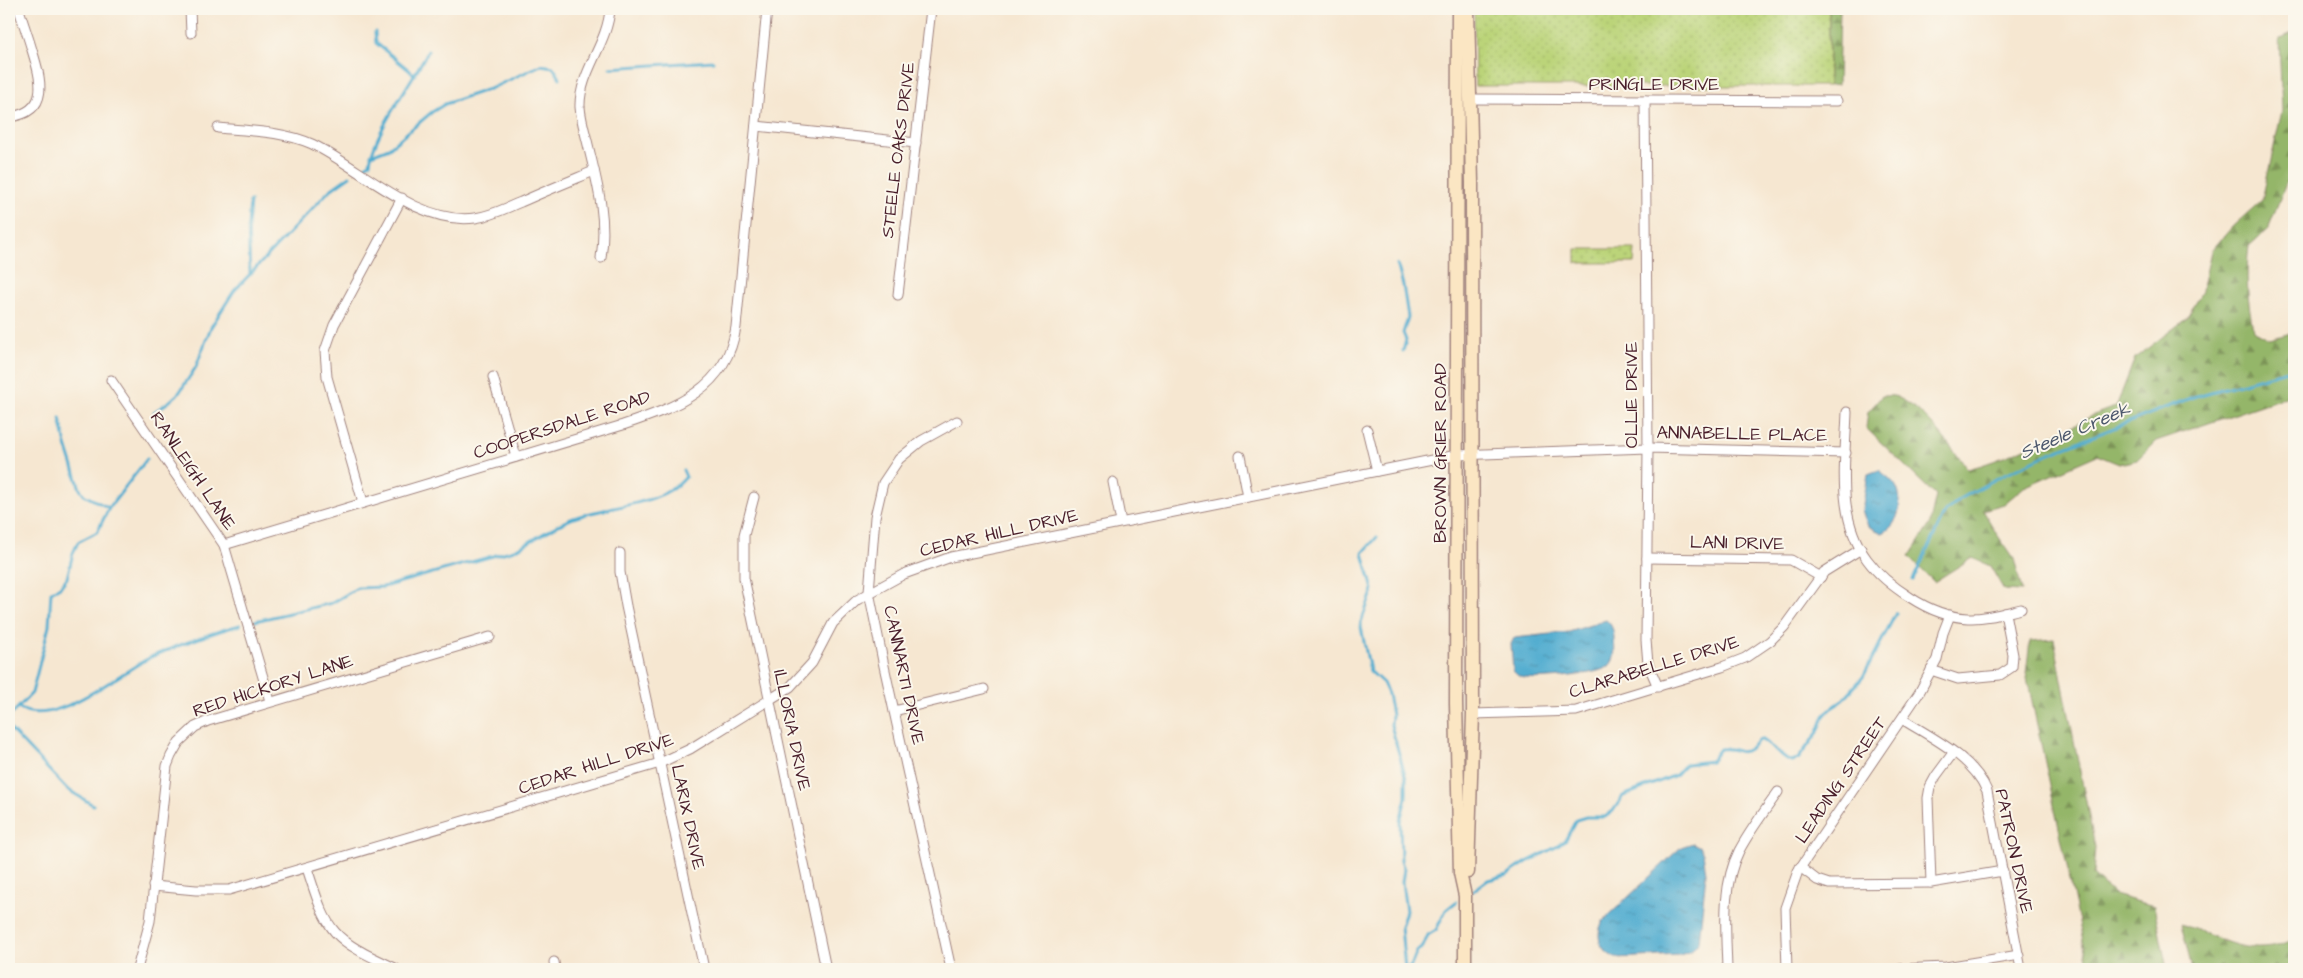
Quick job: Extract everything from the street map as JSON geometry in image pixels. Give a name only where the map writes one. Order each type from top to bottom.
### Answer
[{"type":"main road","name":"BROWN GRIER ROAD","points":[[1458,9],[1456,573],[1458,802],[1460,873],[1465,896],[1465,969]]},
{"type":"main road","name":"BROWN GRIER ROAD","points":[[1465,896],[1467,890],[1473,714],[1473,455],[1468,9]]},
{"type":"main road","points":[[1456,573],[1464,599],[1464,696],[1466,707],[1473,714]]},
{"type":"street","points":[[9,117],[21,115],[32,108],[41,91],[40,78],[19,9]]},
{"type":"street","points":[[190,9],[191,33]]},
{"type":"street","points":[[601,258],[604,231],[603,212],[582,121],[581,94],[604,34],[610,9]]},
{"type":"street","name":"COOPERSDALE ROAD","points":[[224,545],[655,414],[689,396],[718,374],[731,352],[736,333],[767,9]]},
{"type":"street","name":"STEELE OAKS DRIVE","points":[[898,295],[931,9]]},
{"type":"street","name":"PRINGLE DRIVE","points":[[1470,99],[1837,101]]},
{"type":"street","name":"OLLIE DRIVE","points":[[1645,100],[1648,448],[1646,651],[1648,664],[1658,687]]},
{"type":"street","points":[[756,126],[916,143]]},
{"type":"street","points":[[218,128],[283,135],[303,141],[402,198],[434,214],[450,218],[487,216],[594,170]]},
{"type":"street","points":[[363,502],[327,377],[325,351],[334,326],[402,198]]},
{"type":"street","points":[[493,377],[516,457]]},
{"type":"street","name":"RANLEIGH LANE","points":[[111,380],[224,545],[270,701]]},
{"type":"street","points":[[1847,412],[1846,502],[1852,530],[1875,571],[1894,587],[1927,608],[1950,615],[1979,618],[2021,609]]},
{"type":"street","name":"CANNARTI DRIVE","points":[[951,969],[869,592],[875,517],[883,483],[899,459],[921,441],[957,421]]},
{"type":"street","points":[[1368,430],[1377,471]]},
{"type":"street","name":"ANNABELLE PLACE","points":[[1457,454],[1473,455],[1648,448],[1846,453]]},
{"type":"street","name":"CEDAR HILL DRIVE","points":[[153,886],[196,890],[229,890],[660,763],[690,750],[737,718],[790,687],[812,663],[833,623],[850,605],[897,577],[934,562],[1457,454]]},
{"type":"street","points":[[1240,456],[1248,497]]},
{"type":"street","points":[[1113,482],[1121,522]]},
{"type":"street","name":"ILLORIA DRIVE","points":[[754,498],[744,536],[744,578],[826,969]]},
{"type":"street","name":"CLARABELLE DRIVE","points":[[1473,714],[1576,711],[1722,667],[1757,651],[1784,626],[1821,577],[1831,567],[1861,549]]},
{"type":"street","name":"LARIX DRIVE","points":[[620,553],[620,572],[626,606],[704,969]]},
{"type":"street","name":"LANI DRIVE","points":[[1647,558],[1791,560],[1821,577]]},
{"type":"street","points":[[1931,670],[1958,679],[2000,675],[2012,667],[2013,655],[2005,613]]},
{"type":"street","name":"LEADING STREET","points":[[1787,969],[1785,908],[1800,867],[1902,719],[1931,670],[1950,615]]},
{"type":"street","name":"RED HICKORY LANE","points":[[137,969],[148,932],[167,766],[175,749],[195,727],[270,701],[490,637]]},
{"type":"street","points":[[894,711],[984,689]]},
{"type":"street","name":"PATRON DRIVE","points":[[1902,719],[1969,764],[1982,777],[1987,791],[2021,969]]},
{"type":"street","points":[[1931,884],[1928,798],[1930,788],[1936,776],[1953,753]]},
{"type":"street","points":[[1726,969],[1725,911],[1733,867],[1740,850],[1778,792]]},
{"type":"street","points":[[1800,867],[1817,880],[1829,884],[1931,884],[2003,871]]},
{"type":"street","points":[[308,868],[320,909],[336,934],[359,952],[395,968]]},
{"type":"street","points":[[1900,969],[1946,967],[2019,955]]},
{"type":"green space","points":[[1474,9],[1829,9],[1829,86],[1475,86]]},
{"type":"green space","points":[[1829,9],[1840,9],[1838,85],[1829,86]]},
{"type":"green space","points":[[2294,32],[2294,154],[2289,176],[2268,229],[2249,246],[2247,278],[2253,330],[2270,339],[2294,332],[2294,394],[2156,441],[2137,460],[2119,464],[2097,455],[2024,487],[2004,504],[1983,510],[2014,559],[2022,591],[2004,590],[1990,566],[1972,558],[1934,582],[1909,557],[1929,526],[1936,496],[1866,428],[1868,412],[1882,396],[1895,396],[1908,403],[1927,419],[1968,469],[2018,451],[2096,414],[2116,407],[2135,358],[2187,318],[2202,291],[2211,251],[2233,226],[2262,200],[2282,111],[2279,39]]},
{"type":"green space","points":[[1576,249],[1635,249],[1634,263],[1576,263]]},
{"type":"green space","points":[[2054,639],[2095,847],[2093,875],[2114,895],[2154,906],[2167,969],[2089,969],[2026,673],[2030,641]]},
{"type":"green space","points":[[2181,924],[2223,941],[2250,948],[2279,945],[2294,939],[2294,969],[2192,969]]},
{"type":"water","points":[[1879,470],[1895,484],[1900,503],[1898,515],[1892,526],[1882,533],[1868,526],[1862,511],[1868,474]]},
{"type":"water","points":[[1606,620],[1613,629],[1615,647],[1614,657],[1609,666],[1594,672],[1544,678],[1522,677],[1513,671],[1511,644],[1514,638],[1569,632]]},
{"type":"water","points":[[1693,843],[1700,847],[1703,853],[1706,873],[1699,942],[1691,951],[1680,955],[1616,958],[1606,952],[1599,938],[1600,927],[1603,921],[1681,847]]},
{"type":"waterway","points":[[375,32],[376,43],[415,75]]},
{"type":"waterway","points":[[365,166],[370,163],[378,137],[428,51]]},
{"type":"waterway","points":[[610,68],[713,61]]},
{"type":"waterway","points":[[371,155],[389,148],[432,112],[445,104],[492,88],[541,65],[553,67],[560,78]]},
{"type":"waterway","points":[[154,412],[179,393],[196,367],[211,327],[234,291],[329,191],[350,176]]},
{"type":"waterway","points":[[250,201],[248,226],[250,273]]},
{"type":"waterway","points":[[1397,264],[1403,285],[1408,317],[1403,333],[1406,340],[1403,351]]},
{"type":"waterway","name":"Steele Creek","points":[[1913,580],[1945,512],[1960,499],[2003,475],[2050,453],[2193,397],[2294,369]]},
{"type":"waterway","points":[[60,418],[66,445],[80,489],[84,495],[109,508]]},
{"type":"waterway","points":[[9,721],[11,715],[32,693],[49,626],[51,592],[60,587],[67,578],[73,553],[78,542],[97,532],[109,508],[147,459]]},
{"type":"waterway","points":[[255,621],[332,603],[357,588],[383,587],[514,550],[571,519],[585,514],[648,500],[662,494],[675,487],[686,477],[683,470]]},
{"type":"waterway","points":[[1377,537],[1363,553],[1373,590],[1361,622],[1361,627],[1370,671],[1383,683],[1388,694],[1392,715],[1391,725],[1406,779],[1406,798],[1400,821],[1401,861],[1404,869],[1402,882],[1406,911],[1401,927],[1405,969]]},
{"type":"waterway","name":"Steele Creek","points":[[1473,891],[1488,880],[1507,875],[1558,846],[1566,839],[1576,820],[1586,817],[1605,817],[1613,811],[1623,796],[1676,775],[1686,764],[1711,761],[1720,749],[1733,749],[1743,752],[1759,740],[1762,740],[1787,759],[1791,761],[1798,759],[1818,732],[1824,716],[1830,709],[1841,702],[1863,677],[1896,613]]},
{"type":"waterway","points":[[19,708],[33,713],[50,711],[68,705],[87,696],[153,656],[196,639],[240,625]]},
{"type":"waterway","points":[[9,728],[67,789],[93,805]]},
{"type":"waterway","name":"Steele Creek","points":[[1407,969],[1411,966],[1417,951],[1423,947],[1428,935],[1436,930],[1446,910],[1456,902]]}]
